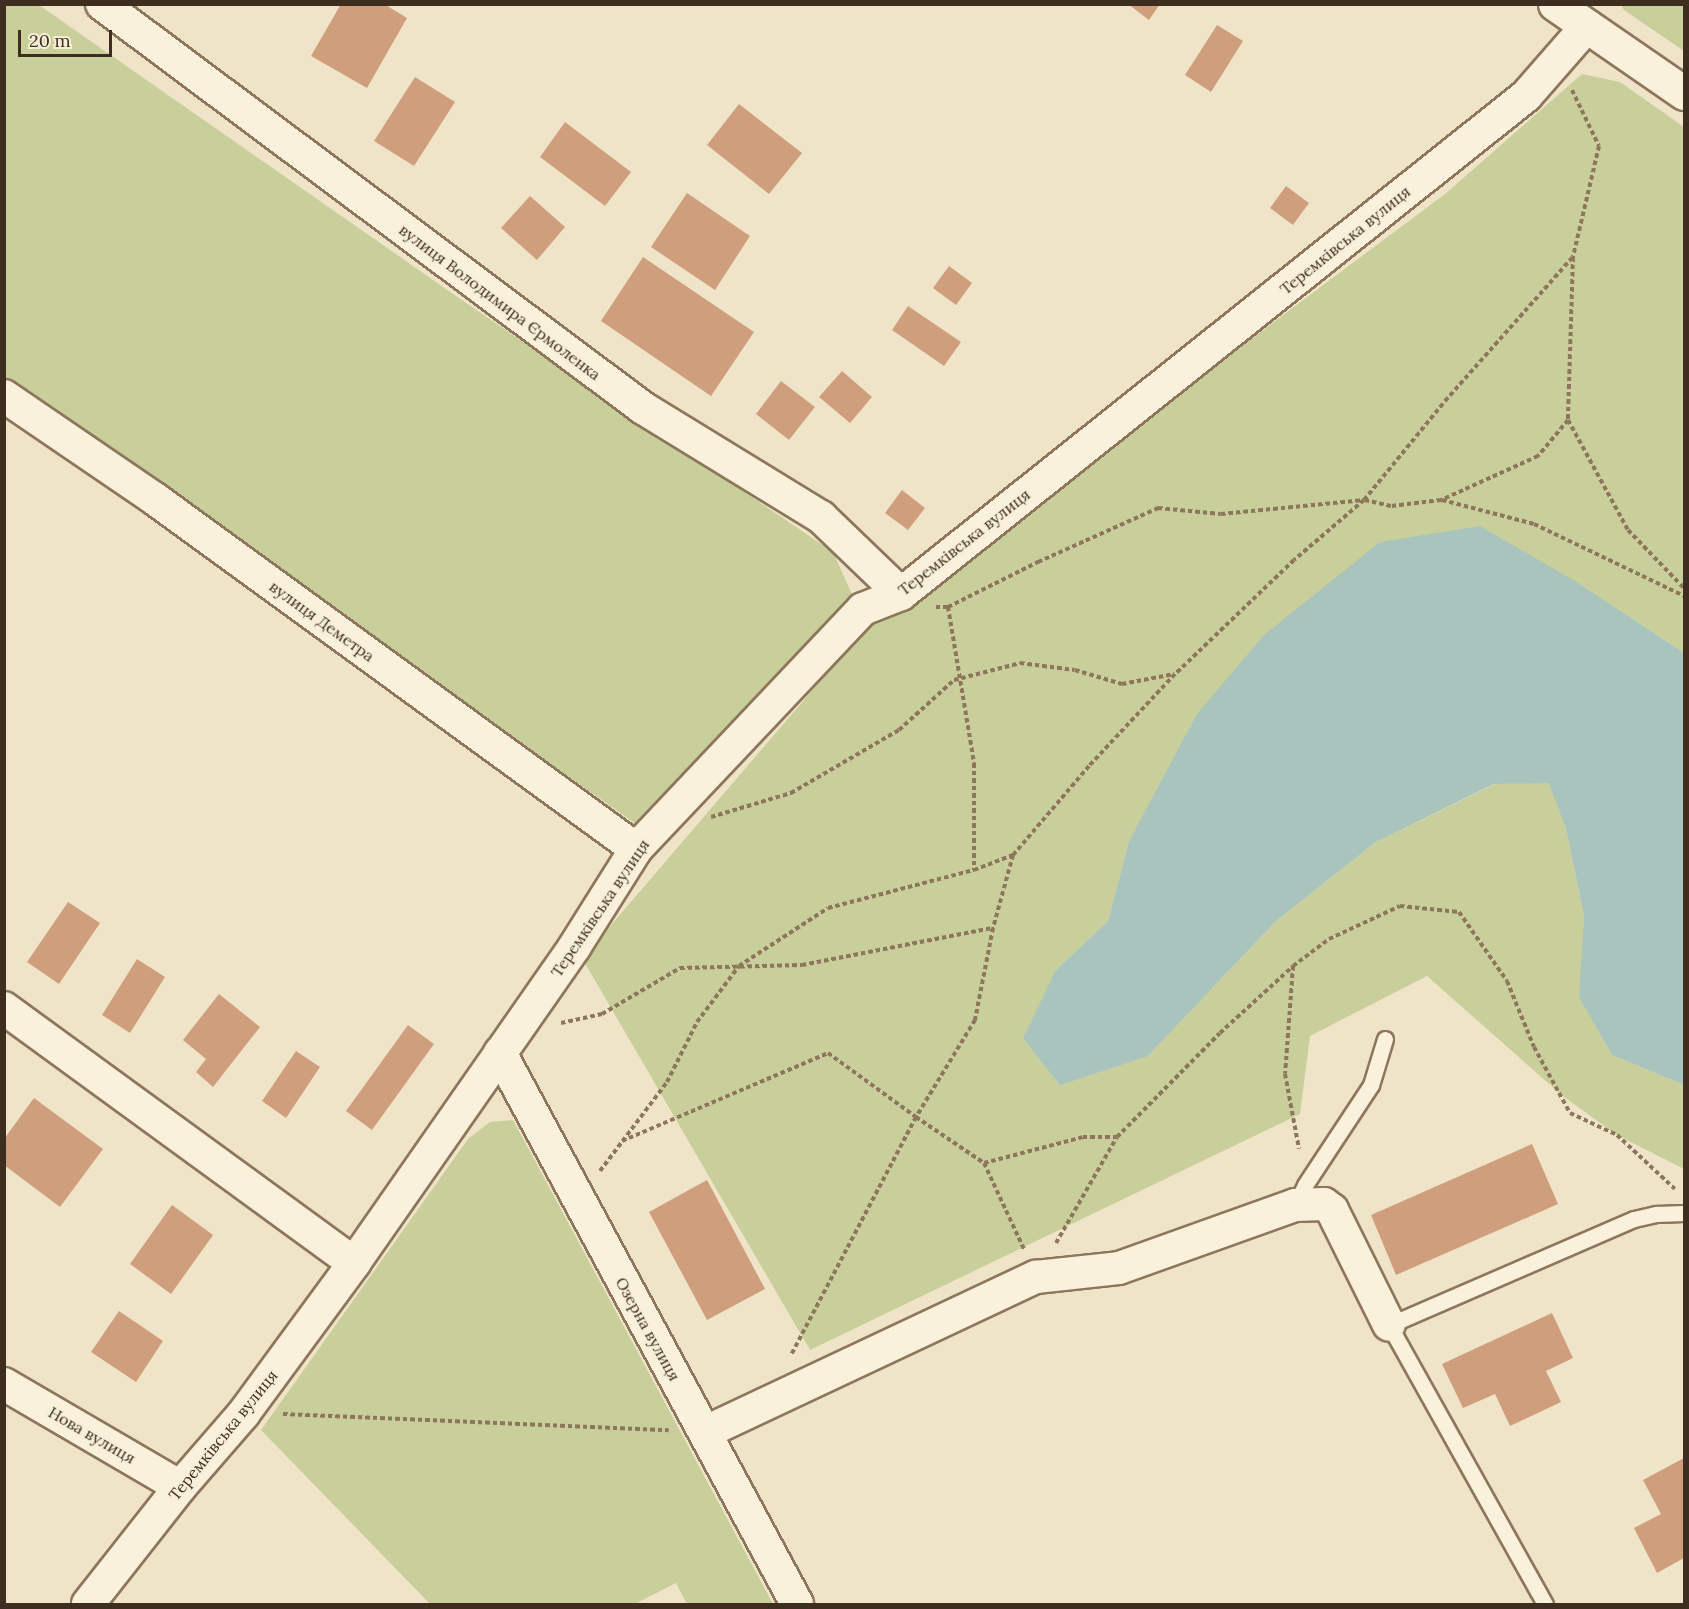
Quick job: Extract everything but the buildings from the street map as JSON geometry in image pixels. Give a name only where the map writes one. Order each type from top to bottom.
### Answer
[{"type":"street","name":"вулиця Володимира Єрмоленка","points":[[102,4],[643,408],[821,517],[914,600]]},
{"type":"street","points":[[1555,4],[1684,93]]},
{"type":"street","name":"Теремківська вулиця","points":[[88,1605],[180,1487],[244,1413],[354,1263],[575,946],[636,849],[863,609],[914,600],[1526,96],[1587,26]]},
{"type":"street","name":"вулиця Деметра","points":[[4,396],[155,499],[636,849]]},
{"type":"street","points":[[4,1008],[354,1263]]},
{"type":"street","name":"Озерна вулиця","points":[[507,1043],[617,1274],[706,1432],[797,1605]]},
{"type":"street","points":[[706,1432],[1036,1277],[1119,1268],[1300,1195],[1324,1204],[1332,1210],[1389,1325]]},
{"type":"street","name":"Нова вулиця","points":[[4,1384],[180,1487]]},
{"type":"lane","points":[[1300,1195],[1371,1085],[1385,1039]]},
{"type":"lane","points":[[1545,1605],[1389,1325],[1634,1219],[1656,1214],[1684,1213]]},
{"type":"path","points":[[1569,82],[1599,146],[1573,257],[1568,420],[1628,530],[1684,588]]},
{"type":"path","points":[[766,1404],[916,1117],[975,1020],[993,928],[1013,855],[1089,766],[1175,674],[1294,560],[1364,500],[1445,401],[1573,257]]},
{"type":"path","points":[[914,600],[948,607],[1038,561],[1158,508],[1221,514],[1364,500],[1391,506],[1441,500],[1538,456],[1568,420]]},
{"type":"path","points":[[1441,500],[1534,524],[1684,596]]},
{"type":"path","points":[[948,607],[974,763],[974,870]]},
{"type":"path","points":[[703,819],[791,793],[899,729],[959,678],[1020,663],[1075,670],[1122,684],[1175,674]]},
{"type":"path","points":[[580,1198],[666,1082],[697,1022],[739,966],[828,908],[974,870],[1013,855]]},
{"type":"path","points":[[1036,1277],[1117,1137],[1220,1034],[1293,966],[1329,939],[1400,906],[1459,912],[1507,981],[1534,1047],[1570,1113],[1617,1135],[1676,1190]]},
{"type":"path","points":[[507,1043],[602,1014],[680,968],[802,965],[993,928]]},
{"type":"path","points":[[1293,966],[1285,1074],[1300,1195]]},
{"type":"path","points":[[622,1141],[828,1053],[984,1163],[1036,1277]]},
{"type":"path","points":[[984,1163],[1083,1137],[1117,1137]]},
{"type":"path","points":[[244,1413],[706,1432]]},
{"type":"green space","points":[[5,5],[39,5],[469,305],[833,552],[855,601],[640,827],[5,379]]},
{"type":"green space","points":[[1621,5],[1684,5],[1684,51],[1624,10]]},
{"type":"green space","points":[[1582,74],[1620,82],[1684,127],[1684,653],[1580,584],[1129,841],[1108,921],[1056,970],[1148,1056],[1275,922],[1376,842],[1495,784],[1550,782],[1566,829],[1584,916],[1580,997],[1612,1055],[1684,1085],[1684,1169],[1617,1135],[1564,1097],[1427,976],[1310,1036],[1300,1114],[810,1350],[586,965],[588,952],[869,624],[1445,194]]},
{"type":"green space","points":[[513,1120],[773,1604],[687,1604],[676,1583],[635,1604],[430,1604],[261,1430],[468,1139],[490,1122]]},
{"type":"water","points":[[1480,526],[1580,584],[1684,653],[1684,1085],[1612,1055],[1579,997],[1584,916],[1566,829],[1549,783],[1494,784],[1376,842],[1275,922],[1148,1056],[1060,1085],[1023,1038],[1056,970],[1108,921],[1129,841],[1197,714],[1264,635],[1380,542]]}]
